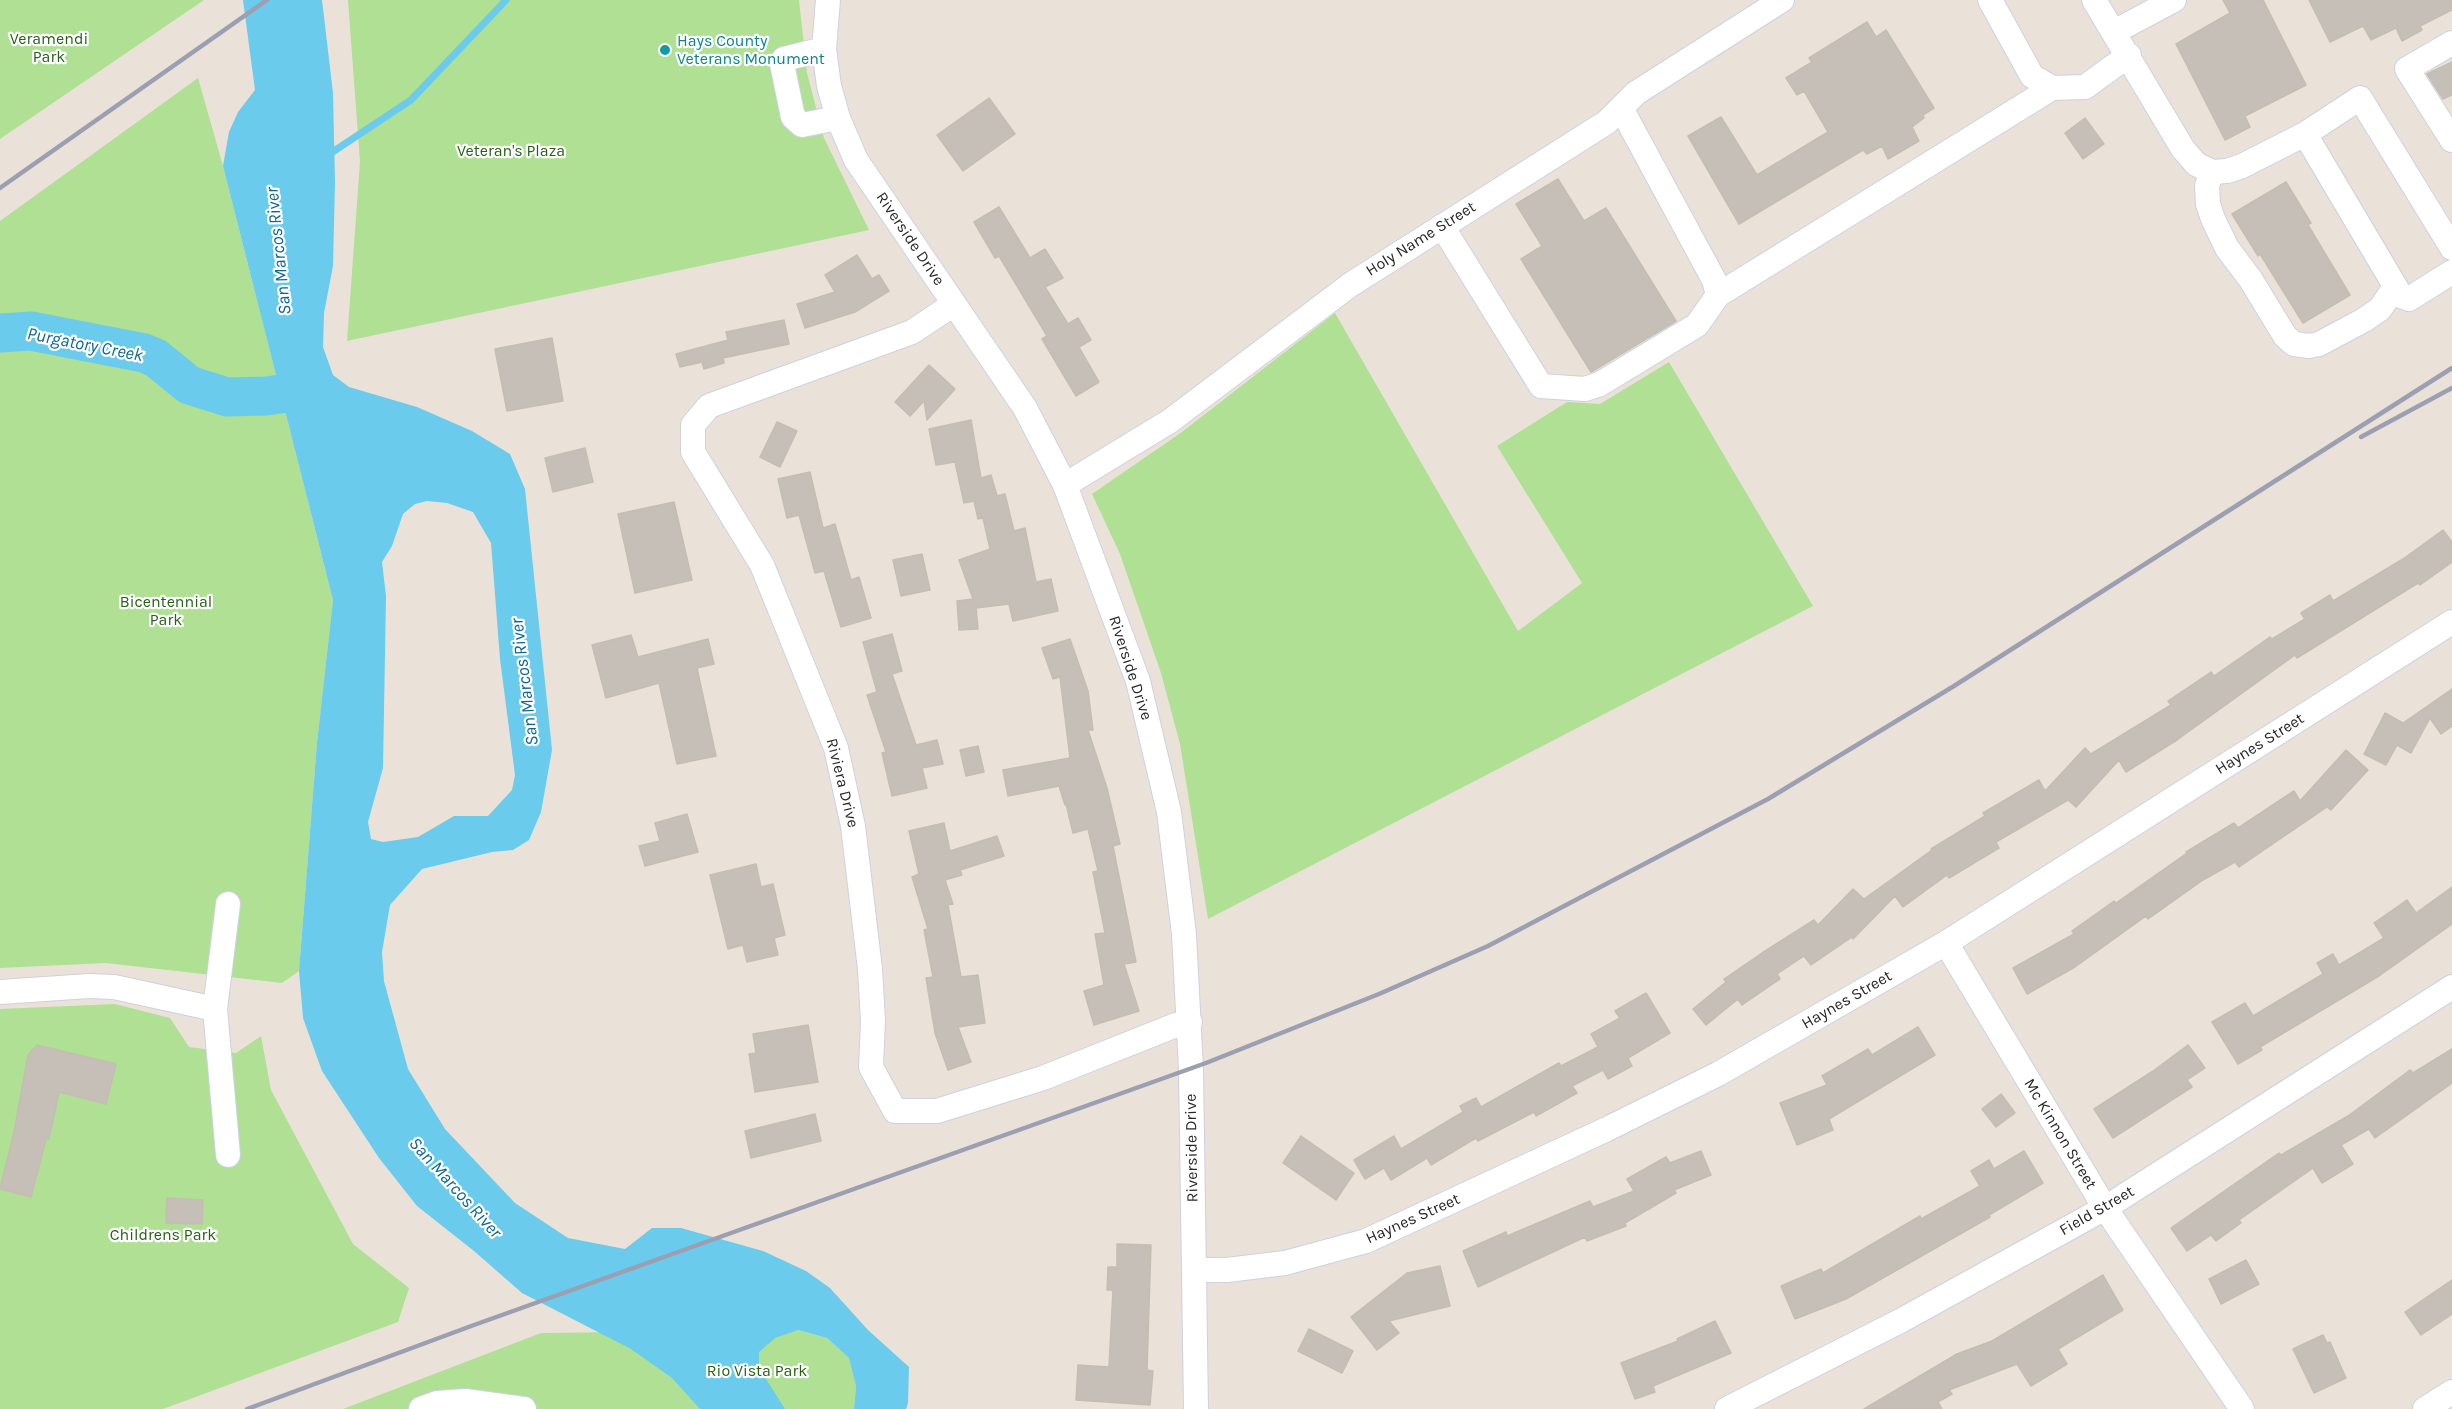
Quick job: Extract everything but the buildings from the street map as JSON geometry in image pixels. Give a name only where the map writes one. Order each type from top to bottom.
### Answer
[{"type":"street","name":"Riverside Drive","points":[[828,0],[824,49],[829,86],[838,118],[856,160],[1025,408],[1065,486],[1138,681],[1169,812],[1184,934],[1190,1022],[1196,1409]]},
{"type":"street","name":"Holy Name Street","points":[[1065,486],[1170,421],[1350,285],[1607,122],[1636,93],[1782,0]]},
{"type":"street","points":[[1990,0],[2032,76],[2052,88]]},
{"type":"street","points":[[2094,0],[2129,55],[2183,149],[2196,164],[2212,171],[2227,171],[2242,166],[2305,134],[2360,98],[2452,248]]},
{"type":"street","points":[[2114,32],[2172,1]]},
{"type":"street","points":[[2450,131],[2407,69],[2452,44]]},
{"type":"street","points":[[824,49],[784,59],[782,64],[793,117],[802,125],[838,118]]},
{"type":"street","points":[[1442,226],[1541,386],[1585,389],[1600,384],[1697,325],[1718,295],[2052,88],[2085,87],[2129,55]]},
{"type":"street","points":[[1621,108],[1714,280],[1718,295]]},
{"type":"street","points":[[2305,134],[2401,297],[2409,299],[2452,272]]},
{"type":"street","points":[[2212,171],[2207,186],[2208,204],[2213,219],[2228,248],[2251,280],[2285,336],[2294,344],[2309,346],[2319,344],[2364,320],[2380,309],[2395,287]]},
{"type":"street","name":"Riviera Drive","points":[[954,304],[912,332],[709,406],[693,425],[693,452],[762,566],[836,748],[853,826],[870,969],[873,1021],[871,1066],[895,1111],[937,1112],[1043,1078],[1176,1025],[1190,1022]]},
{"type":"street","name":"Haynes Street","points":[[1194,1270],[1227,1270],[1285,1263],[1366,1241],[1718,1074],[1946,943],[2452,622]]},
{"type":"street","points":[[228,904],[215,1008],[228,1155]]},
{"type":"street","name":"Mc Kinnon Street","points":[[1946,943],[2105,1208],[2242,1409]]},
{"type":"street","points":[[0,992],[114,987],[215,1008]]},
{"type":"street","name":"Field Street","points":[[1727,1409],[1902,1320],[2105,1208],[2452,987]]},
{"type":"street","points":[[2425,1409],[2452,1392]]},
{"type":"street","points":[[421,1409],[437,1403],[465,1401],[524,1409]]},
{"type":"green space","name":"Veramendi Park","points":[[0,0],[204,0],[0,139]]},
{"type":"green space","name":"Veteran's Plaza","points":[[348,0],[799,0],[807,73],[824,138],[869,230],[347,341],[360,162]]},
{"type":"green space","name":"Bicentennial Park","points":[[198,78],[223,166],[333,600],[317,743],[299,971],[282,983],[106,963],[0,968],[0,221]]},
{"type":"green space","points":[[1335,313],[1518,631],[1582,583],[1497,446],[1567,402],[1600,404],[1669,362],[1813,606],[1208,919],[1180,744],[1161,673],[1120,554],[1092,494],[1182,432]]},
{"type":"green space","name":"Childrens Park","points":[[115,1004],[170,1018],[189,1047],[236,1053],[261,1036],[271,1090],[353,1244],[409,1288],[398,1322],[163,1409],[0,1409],[0,1009]]},
{"type":"green space","name":"Rio Vista Park","points":[[798,1330],[827,1338],[849,1358],[856,1386],[854,1409],[343,1409],[541,1333]]},
{"type":"water","name":"San Marcos River","points":[[243,0],[322,0],[333,93],[335,182],[333,266],[324,313],[323,347],[333,375],[349,387],[417,407],[472,431],[510,454],[525,489],[552,750],[541,812],[529,840],[513,850],[492,852],[422,869],[390,905],[382,952],[384,981],[408,1069],[445,1129],[515,1203],[568,1238],[625,1249],[652,1228],[681,1228],[763,1251],[806,1271],[830,1288],[868,1330],[909,1367],[906,1409],[854,1409],[856,1386],[849,1358],[827,1338],[798,1330],[775,1338],[759,1352],[759,1368],[785,1409],[700,1409],[672,1378],[631,1349],[522,1293],[417,1206],[379,1158],[322,1071],[303,1018],[299,971],[317,743],[333,600],[223,166],[229,132],[238,112],[255,90]],"holes":[[[427,501],[447,503],[473,512],[491,543],[500,659],[515,775],[512,790],[488,816],[454,816],[418,837],[383,842],[371,839],[368,822],[383,768],[386,596],[382,562],[392,546],[403,514],[415,504]]]},
{"type":"waterway","points":[[328,155],[411,100],[506,0]]},
{"type":"waterway","name":"Purgatory Creek","points":[[0,333],[31,331],[144,353],[156,358],[189,385],[227,397],[266,396],[303,391]]},
{"type":"railway","points":[[0,188],[267,0]]},
{"type":"railway","points":[[247,1409],[474,1325],[1206,1063],[1379,994],[1488,946],[1768,799],[1954,686],[2452,368]]},
{"type":"railway","points":[[2361,437],[2452,388]]},
{"type":"place","name":"Hays County Veterans Monument","points":[[665,50]]}]
